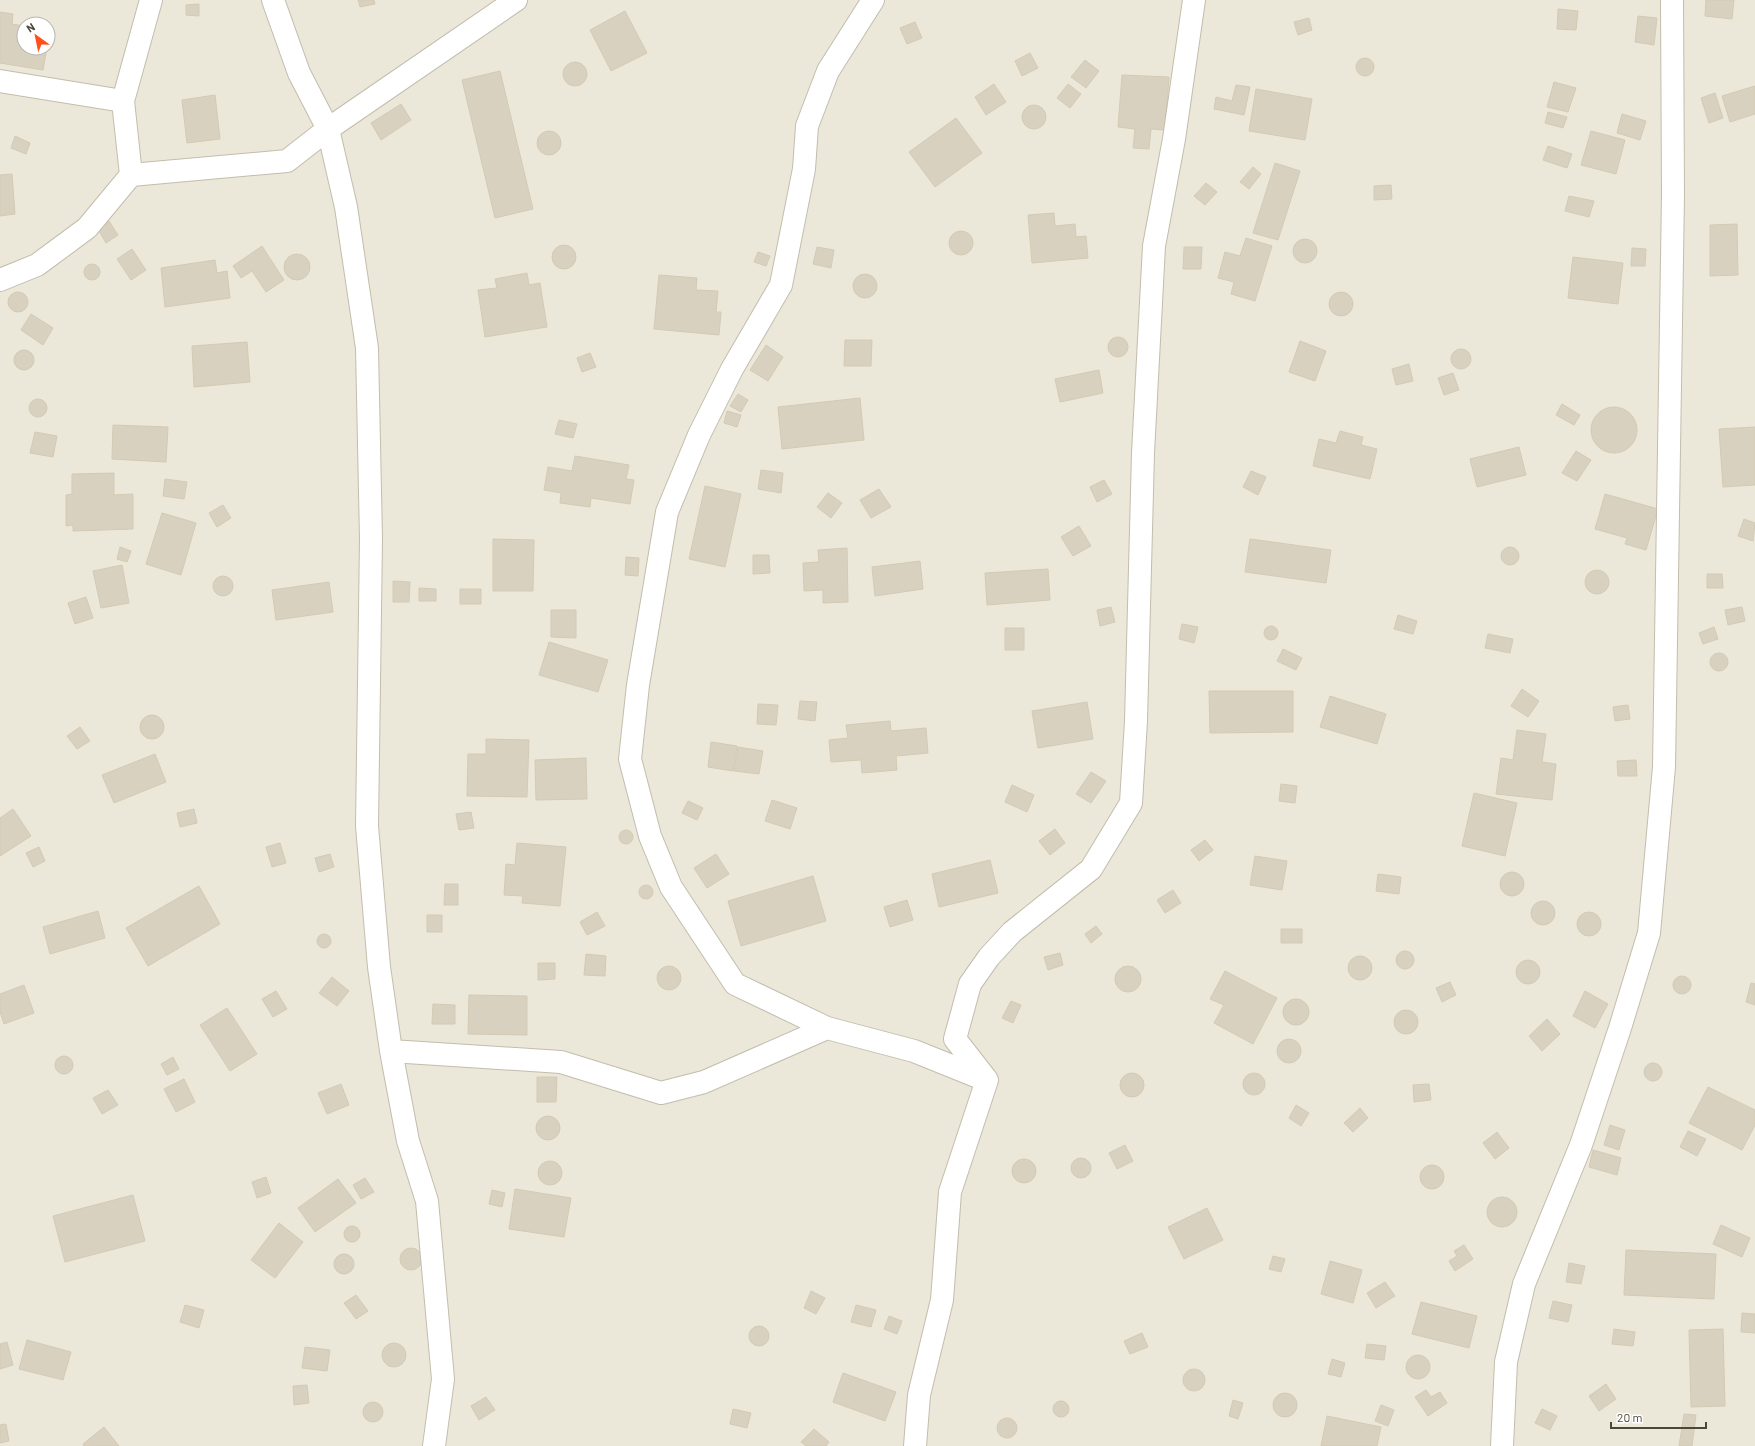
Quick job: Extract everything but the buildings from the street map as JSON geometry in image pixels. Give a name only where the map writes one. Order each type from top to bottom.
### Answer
[{"type":"street","points":[[131,175],[123,101],[151,0]]},
{"type":"street","points":[[274,0],[299,73],[328,129],[346,207],[367,348],[371,539],[367,826],[379,967],[391,1051],[408,1141],[427,1201],[443,1379],[434,1446]]},
{"type":"street","points":[[0,280],[37,265],[87,228],[131,175],[288,161],[328,129],[516,0]]},
{"type":"street","points":[[873,0],[828,71],[807,126],[804,169],[781,285],[732,369],[699,435],[667,512],[638,686],[630,759],[650,836],[671,887],[735,984],[827,1028],[914,1051],[986,1080]]},
{"type":"street","points":[[986,1080],[955,1039],[970,984],[989,957],[1012,932],[1091,868],[1131,803],[1136,721],[1143,453],[1154,246],[1174,139],[1194,0]]},
{"type":"street","points":[[1502,1446],[1506,1362],[1524,1284],[1581,1144],[1620,1028],[1648,933],[1664,767],[1673,195],[1672,0]]},
{"type":"street","points":[[0,81],[123,101]]},
{"type":"street","points":[[391,1051],[561,1062],[661,1093],[704,1082],[827,1028]]},
{"type":"street","points":[[914,1446],[919,1395],[942,1300],[950,1192],[986,1080]]},
{"type":"shaded area","points":[[0,0],[1755,0],[1755,1446],[0,1446]]}]
